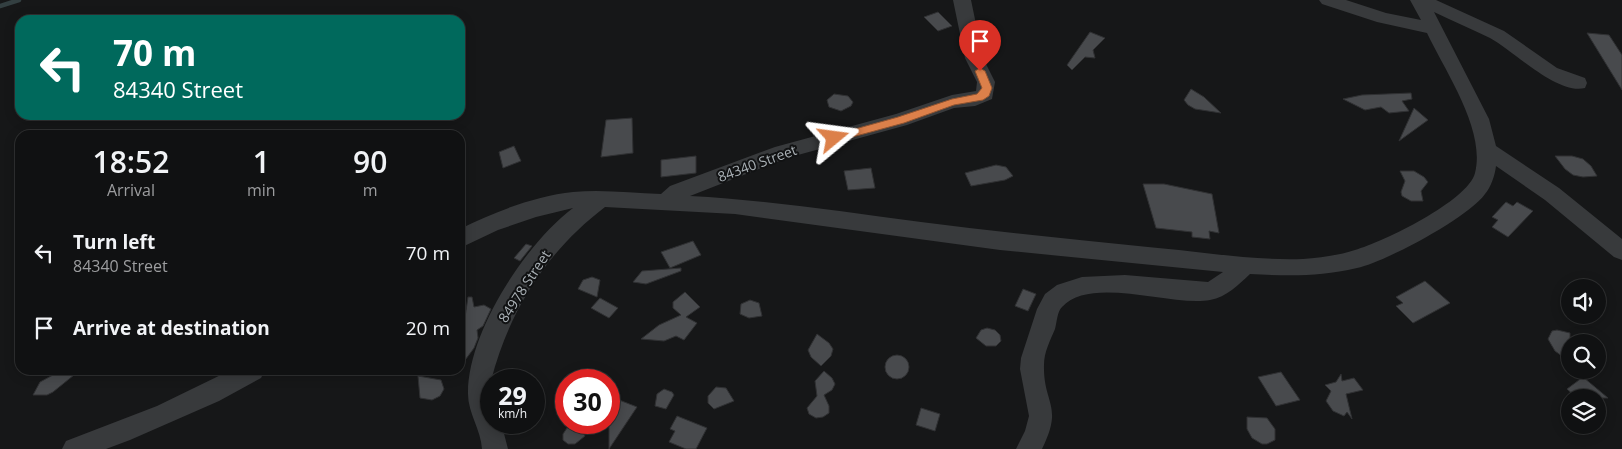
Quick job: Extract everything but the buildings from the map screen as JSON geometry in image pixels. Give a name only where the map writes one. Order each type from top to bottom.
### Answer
[{"type":"street","name":"84340 Street","points":[[667,201],[677,192],[782,152],[900,120],[952,102],[975,99],[985,94],[986,82],[974,58],[962,0]]},
{"type":"street","points":[[1328,0],[1383,18],[1434,29]]},
{"type":"street","points":[[1344,0],[1383,18]]},
{"type":"street","points":[[465,236],[490,224],[534,209],[572,200],[601,199],[736,206],[1088,251],[1246,264],[1303,268],[1358,259],[1424,229],[1467,200],[1478,189],[1485,172],[1487,150],[1479,119],[1420,0]]},
{"type":"street","points":[[1420,0],[1498,35],[1550,72],[1578,83]]},
{"type":"street","points":[[1487,150],[1614,237],[1622,251]]},
{"type":"street","name":"84978 Street","points":[[495,449],[480,395],[481,367],[494,336],[514,296],[563,229],[601,199]]},
{"type":"street","points":[[1029,449],[1041,425],[1042,415],[1041,402],[1033,375],[1033,352],[1053,302],[1064,292],[1085,284],[1208,291],[1219,288],[1246,264]]},
{"type":"street","points":[[75,449],[177,409],[218,391],[245,375]]},
{"type":"waterway","points":[[0,6],[19,0]]},
{"type":"route","points":[[834,138],[900,120],[952,102],[980,97],[985,94],[987,88],[980,71]]}]
